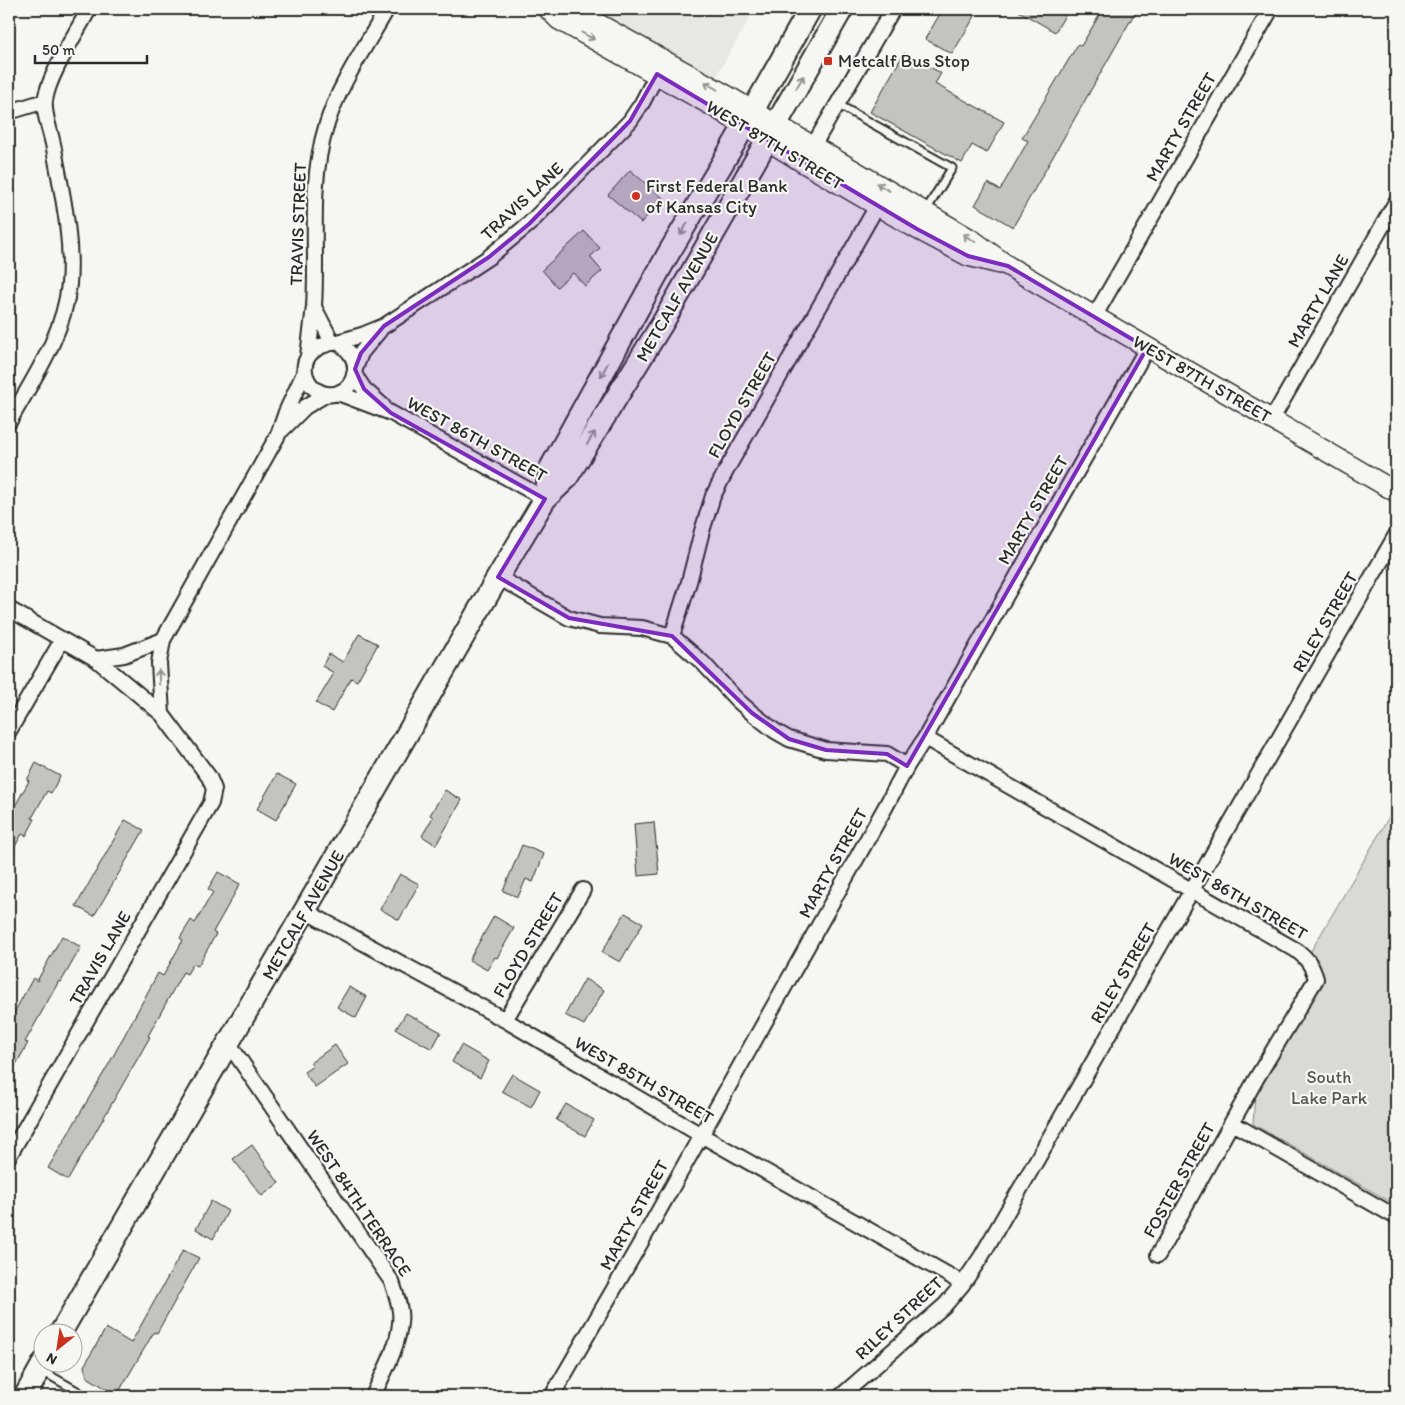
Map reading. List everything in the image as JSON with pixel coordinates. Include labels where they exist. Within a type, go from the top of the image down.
[{"type":"main road","name":"METCALF AVENUE","points":[[545,499],[550,469],[667,256],[810,9]]},
{"type":"main road","name":"METCALF AVENUE","points":[[67,1322],[498,577],[545,499],[566,479],[662,324],[842,9]]},
{"type":"main road","points":[[25,1396],[39,1372]]},
{"type":"street","points":[[9,422],[51,348],[62,317],[69,286],[70,255],[68,237],[45,102],[52,77],[90,9]]},
{"type":"street","name":"TRAVIS STREET","points":[[308,356],[314,306],[314,192],[318,157],[326,127],[337,98],[387,9]]},
{"type":"street","name":"WEST 87TH STREET","points":[[548,9],[559,20],[657,74],[748,119]]},
{"type":"street","name":"WEST 87TH STREET","points":[[572,9],[667,61],[748,119],[877,206],[968,256],[1008,266]]},
{"type":"street","points":[[813,146],[893,9]]},
{"type":"street","name":"MARTY STREET","points":[[1094,317],[1271,9]]},
{"type":"street","name":"TRAVIS LANE","points":[[335,342],[362,335],[384,326],[488,257],[529,224],[630,122],[657,74]]},
{"type":"street","points":[[9,112],[45,102]]},
{"type":"street","name":"WEST 87TH STREET","points":[[771,133],[813,146],[974,241],[1008,266],[1396,492]]},
{"type":"street","name":"MARTY LANE","points":[[1272,419],[1396,202]]},
{"type":"street","name":"FLOYD STREET","points":[[672,636],[713,496],[737,450],[877,206]]},
{"type":"street","name":"TRAVIS STREET","points":[[314,306],[319,319],[335,342]]},
{"type":"street","name":"TRAVIS LANE","points":[[355,371],[361,353],[370,340],[384,326]]},
{"type":"street","points":[[162,714],[159,663],[163,640],[278,435],[308,356],[320,346],[335,342],[350,353],[355,371],[350,384],[305,406],[278,435]]},
{"type":"street","name":"MARTY STREET","points":[[552,1396],[701,1135],[907,766],[925,738],[1147,348]]},
{"type":"street","points":[[304,370],[310,385],[316,390],[332,393]]},
{"type":"street","name":"WEST 86TH STREET","points":[[355,371],[364,389],[391,413]]},
{"type":"street","name":"WEST 86TH STREET","points":[[332,393],[391,413],[545,499]]},
{"type":"street","name":"RILEY STREET","points":[[841,1396],[935,1315],[962,1286],[1396,535]]},
{"type":"street","points":[[498,577],[569,618],[600,626],[642,628],[672,636],[752,713],[782,735],[826,750],[887,754],[907,766]]},
{"type":"street","points":[[9,609],[96,660],[162,714]]},
{"type":"street","points":[[9,731],[62,640]]},
{"type":"street","points":[[96,660],[124,655],[163,640]]},
{"type":"street","name":"TRAVIS LANE","points":[[9,1156],[211,803],[214,789],[209,777],[162,714]]},
{"type":"street","name":"WEST 86TH STREET","points":[[925,738],[1192,890],[1307,958],[1313,967],[1316,979],[1232,1123]]},
{"type":"street","name":"FLOYD STREET","points":[[505,1020],[582,890]]},
{"type":"street","name":"WEST 85TH STREET","points":[[306,911],[505,1020],[701,1135],[952,1277],[962,1286]]},
{"type":"street","name":"WEST 84TH TERRACE","points":[[228,1044],[392,1282],[401,1322],[398,1337],[373,1396]]},
{"type":"street","points":[[1232,1123],[1396,1217]]},
{"type":"street","name":"FOSTER STREET","points":[[1158,1255],[1232,1123]]},
{"type":"lane","points":[[837,104],[952,168],[925,212]]},
{"type":"lane","points":[[51,1372],[86,1396]]},
{"type":"highlighted area","points":[[657,74],[917,229],[968,256],[1008,266],[1147,348],[907,766],[887,754],[826,750],[789,739],[752,713],[672,636],[569,618],[498,577],[545,499],[391,413],[364,389],[355,369],[361,353],[384,326],[489,257],[529,224],[630,121]]},
{"type":"shaded area","points":[[589,9],[755,9],[713,82]]},
{"type":"green space","name":"South Lake Park","points":[[1396,805],[1396,1205],[1253,1124],[1256,1079],[1310,990],[1307,958]]},
{"type":"building","points":[[943,9],[963,9],[975,16],[952,54],[925,39]]},
{"type":"building","points":[[1015,9],[1069,9],[1055,32]]},
{"type":"building","points":[[1103,9],[1137,9],[1013,227],[975,205],[988,183],[1000,190],[1028,141],[1022,138],[1078,44],[1081,46]]},
{"type":"building","points":[[904,53],[941,73],[935,84],[1004,122],[987,153],[972,145],[962,163],[870,112]]},
{"type":"building","name":"First Federal Bank of Kansas City","points":[[630,170],[663,198],[641,223],[608,195]]},
{"type":"building","points":[[584,231],[600,248],[590,257],[602,271],[585,286],[573,273],[557,287],[542,270]]},
{"type":"building","points":[[359,634],[378,644],[357,681],[351,678],[332,712],[316,703],[334,673],[322,666],[329,654],[343,662]]},
{"type":"building","points":[[36,763],[60,776],[51,793],[47,791],[32,818],[35,819],[26,836],[22,834],[9,857],[9,805],[14,808],[29,781],[27,780]]},
{"type":"building","points":[[277,774],[296,784],[276,820],[257,809]]},
{"type":"building","points":[[445,790],[462,800],[436,845],[422,836],[433,817],[430,815]]},
{"type":"building","points":[[125,820],[144,830],[94,916],[76,906]]},
{"type":"building","points":[[654,822],[659,874],[638,876],[634,824]]},
{"type":"building","points":[[522,845],[544,854],[533,882],[526,879],[518,897],[503,891]]},
{"type":"building","points":[[218,872],[240,884],[213,932],[216,934],[198,966],[193,964],[187,974],[183,972],[148,1036],[150,1037],[68,1180],[48,1168],[110,1062],[158,973],[163,976],[183,940],[180,938],[191,920],[195,923],[213,892],[208,889]]},
{"type":"building","points":[[400,874],[419,884],[399,920],[380,909]]},
{"type":"building","points":[[625,913],[643,923],[620,962],[602,952]]},
{"type":"building","points":[[494,916],[514,928],[497,958],[495,957],[487,970],[469,960]]},
{"type":"building","points":[[62,936],[81,947],[61,982],[59,981],[25,1042],[28,1043],[9,1077],[9,1022],[33,978],[37,981]]},
{"type":"building","points":[[585,979],[604,990],[584,1025],[565,1015]]},
{"type":"building","points":[[349,987],[367,997],[356,1018],[337,1007]]},
{"type":"building","points":[[406,1013],[441,1032],[432,1049],[396,1029]]},
{"type":"building","points":[[335,1045],[348,1064],[315,1087],[304,1072],[313,1066],[310,1063]]},
{"type":"building","points":[[461,1045],[489,1061],[480,1078],[452,1062]]},
{"type":"building","points":[[512,1074],[540,1090],[531,1107],[502,1091]]},
{"type":"building","points":[[566,1104],[594,1120],[585,1136],[556,1120]]},
{"type":"building","points":[[252,1145],[279,1183],[262,1196],[233,1159]]},
{"type":"building","points":[[211,1201],[228,1211],[213,1239],[196,1229]]},
{"type":"building","points":[[183,1250],[199,1258],[157,1333],[154,1332],[117,1395],[87,1377],[84,1366],[106,1328],[131,1343]]},
{"type":"place","name":"Metcalf Bus Stop","points":[[828,61]]},
{"type":"place","name":"First Federal Bank of Kansas City","points":[[636,196]]}]
